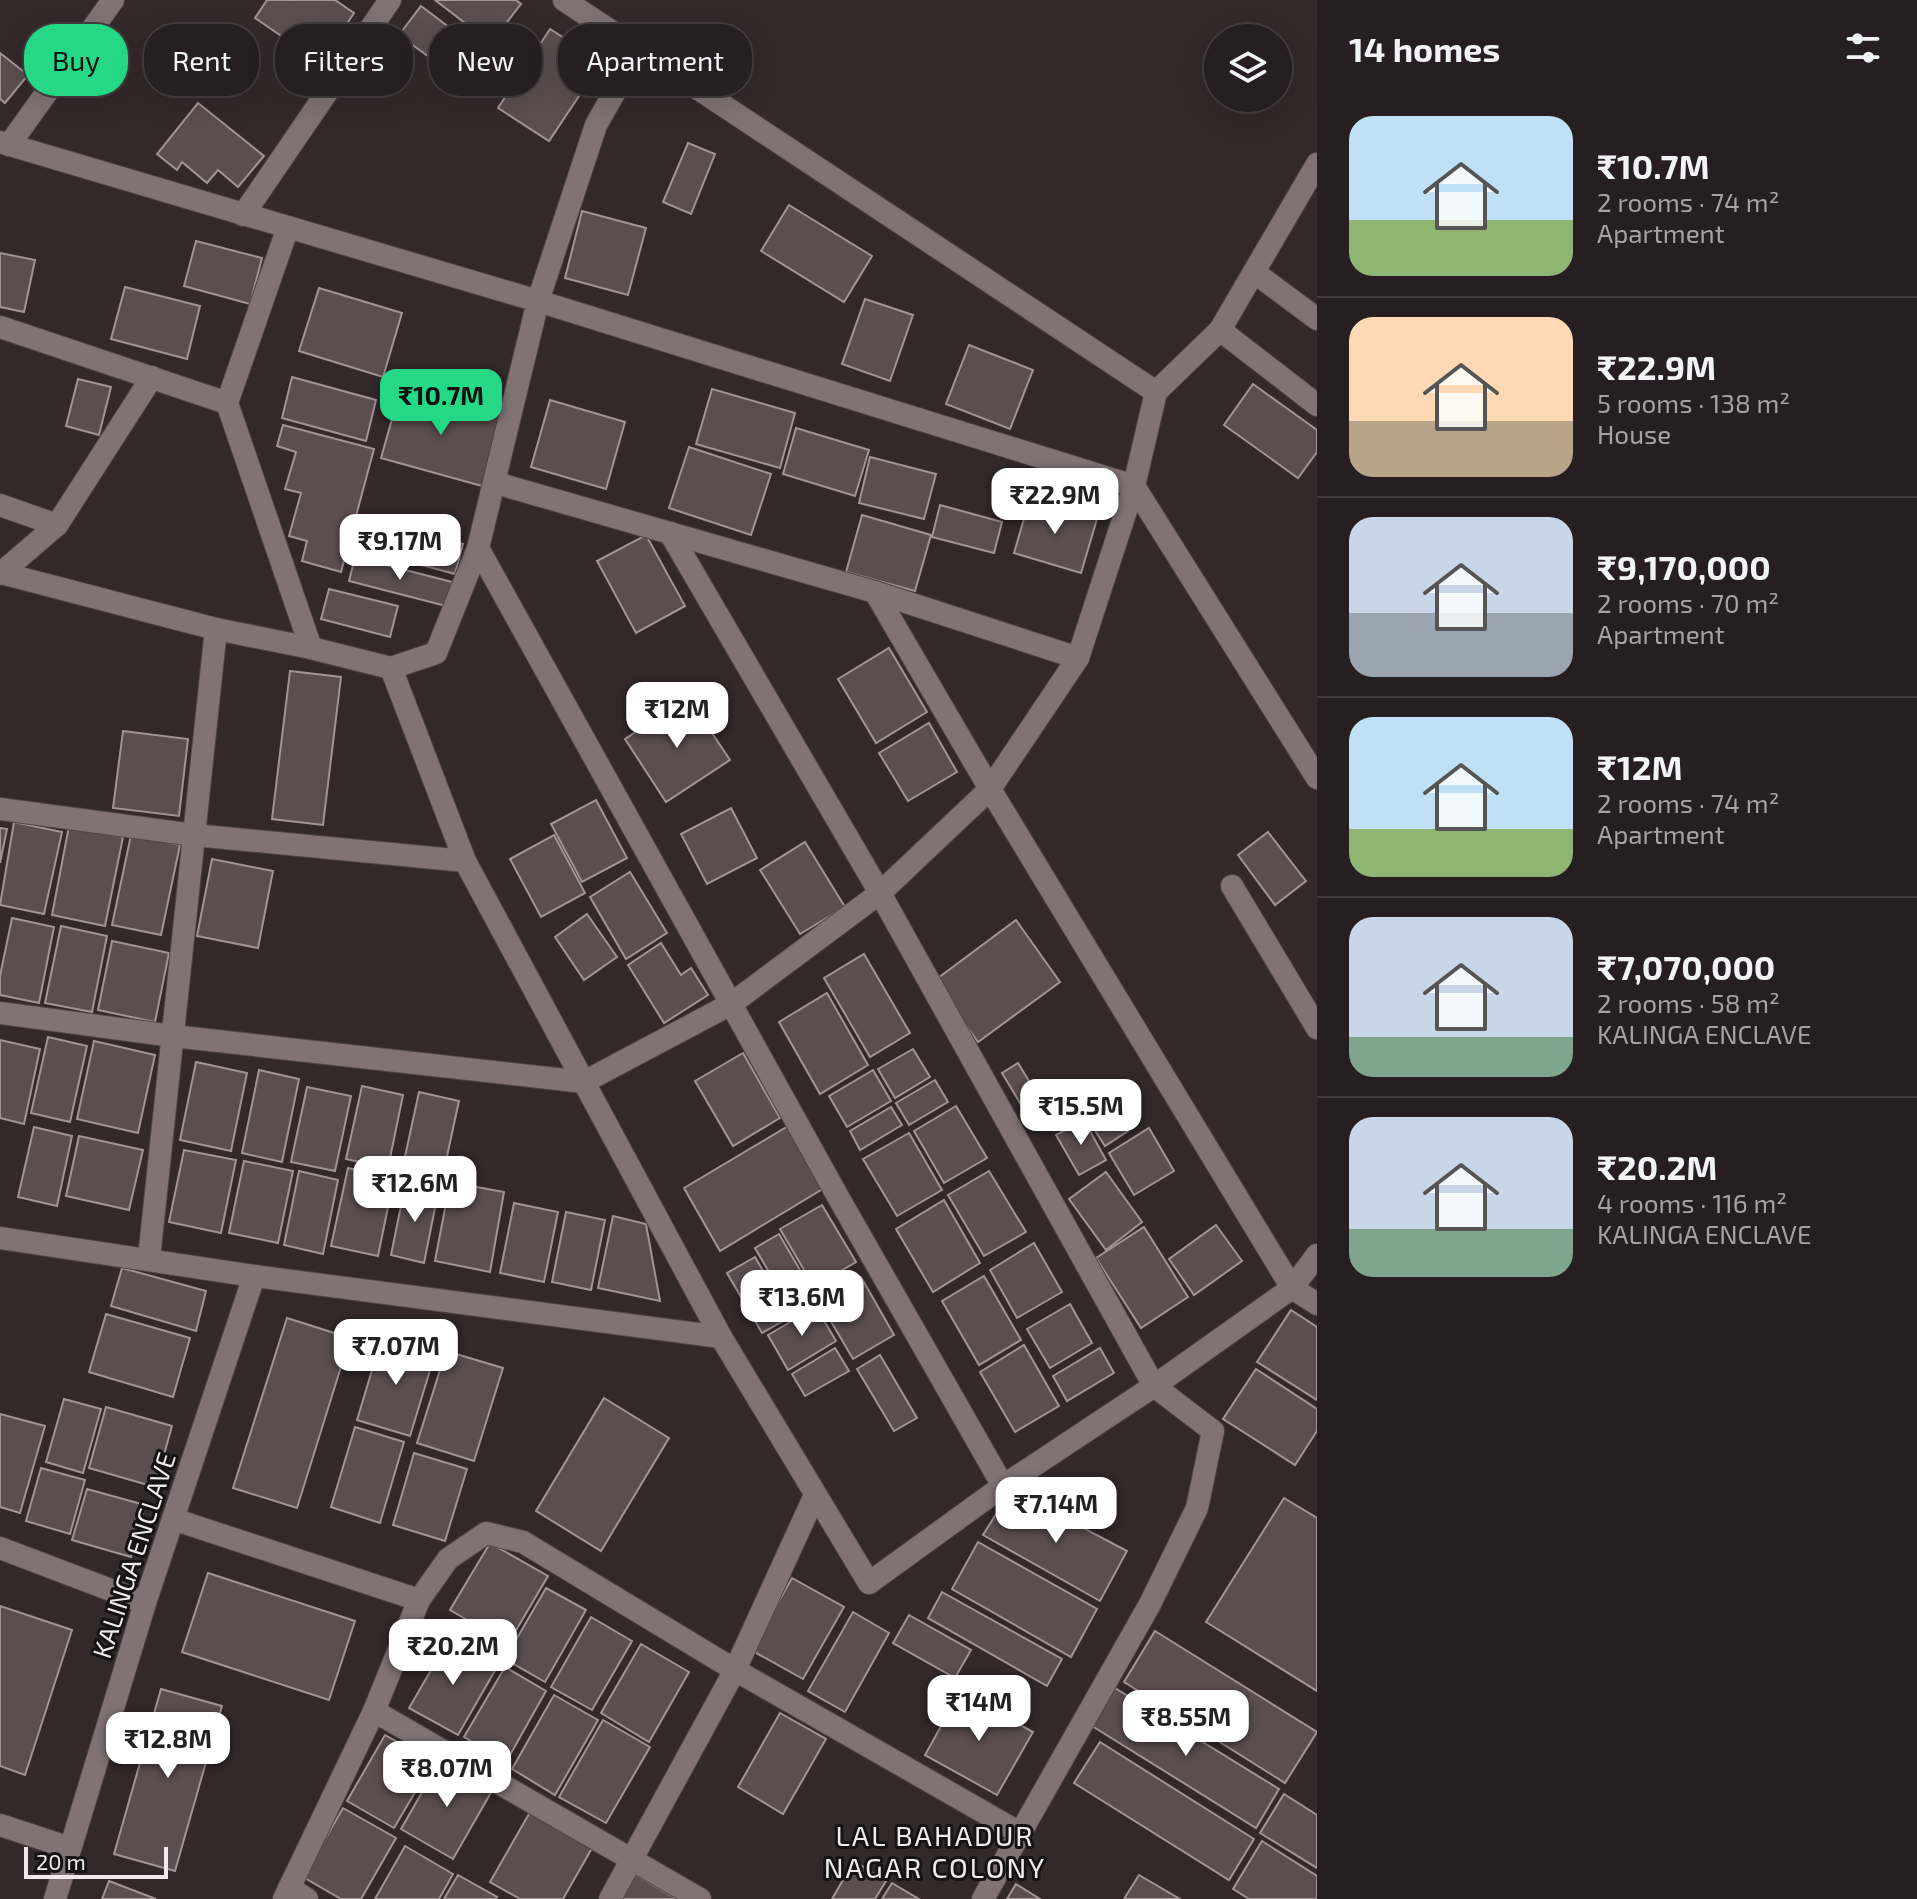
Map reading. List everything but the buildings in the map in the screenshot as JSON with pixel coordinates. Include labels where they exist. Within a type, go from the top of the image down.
[{"type":"street","points":[[113,0],[4,143],[538,301],[1134,486],[1317,778]]},
{"type":"street","points":[[243,215],[390,0]]},
{"type":"street","points":[[564,0],[601,24]]},
{"type":"street","points":[[1,574],[216,629],[391,668],[436,653],[478,548],[538,301],[596,125],[612,96]]},
{"type":"street","points":[[710,96],[1156,392]]},
{"type":"street","points":[[0,1013],[173,1036],[584,1082],[731,1004],[880,893],[990,789],[1078,658],[1134,486],[1156,392],[1220,330],[1317,164]]},
{"type":"street","points":[[288,227],[227,403],[311,648]]},
{"type":"street","points":[[1254,272],[1317,319]]},
{"type":"street","points":[[0,327],[227,403]]},
{"type":"street","points":[[1220,330],[1317,405]]},
{"type":"street","points":[[1,574],[57,525],[152,377]]},
{"type":"street","points":[[496,483],[875,592],[1078,658]]},
{"type":"street","points":[[0,505],[57,525]]},
{"type":"street","points":[[670,533],[880,893],[1154,1386],[1213,1431],[1197,1508],[1150,1604],[983,1899]]},
{"type":"street","points":[[478,548],[1003,1486]]},
{"type":"street","points":[[875,592],[990,789],[1292,1288],[1317,1304]]},
{"type":"street","points":[[149,1258],[216,629]]},
{"type":"street","points":[[391,668],[465,861],[721,1337],[869,1583],[1003,1486],[1154,1386],[1292,1288],[1317,1255]]},
{"type":"street","points":[[0,809],[194,835],[465,861]]},
{"type":"street","points":[[1232,886],[1317,1028]]},
{"type":"street","points":[[0,1238],[254,1276],[721,1337]]},
{"type":"street","name":"KALINGA ENCLAVE","points":[[55,1899],[145,1603],[254,1276]]},
{"type":"street","points":[[610,1899],[735,1670],[815,1495]]},
{"type":"street","points":[[173,1519],[419,1600]]},
{"type":"street","points":[[294,1895],[419,1600],[448,1559],[486,1533],[523,1542],[735,1670],[1020,1833]]},
{"type":"street","points":[[0,1548],[145,1603]]},
{"type":"street","points":[[374,1711],[700,1899]]},
{"type":"street","points":[[0,1825],[70,1848]]},
{"type":"district","name":"LAL BAHADUR NAGAR COLONY","points":[[935,1851]]}]
